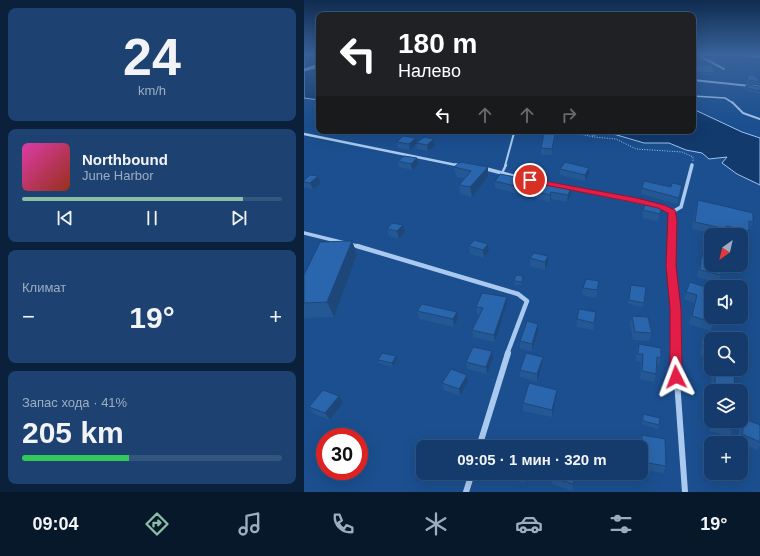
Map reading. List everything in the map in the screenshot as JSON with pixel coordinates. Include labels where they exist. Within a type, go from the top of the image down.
[{"type":"street","points":[[696,80],[760,87]]},
{"type":"street","points":[[304,134],[442,163],[469,166]]},
{"type":"street","points":[[672,212],[681,207],[692,165]]},
{"type":"street","points":[[475,167],[661,206],[672,212]]},
{"type":"street","points":[[672,212],[671,266],[675,309],[675,362],[685,492]]},
{"type":"street","points":[[304,233],[336,240],[518,294],[527,301],[508,352],[481,440]]},
{"type":"street","points":[[466,492],[470,480]]},
{"type":"lane","points":[[696,96],[725,98],[730,100],[743,113],[760,119]]},
{"type":"lane","points":[[502,173],[506,167],[508,152],[514,134]]},
{"type":"path","points":[[580,134],[616,139],[636,149],[682,152],[694,157],[692,165]]},
{"type":"water","points":[[304,78],[316,78],[316,100],[304,98]]},
{"type":"water","points":[[696,110],[742,132],[760,138],[760,185],[737,174],[722,163],[727,157],[709,159],[702,153],[686,150],[669,143],[644,143],[613,134],[696,134]]},
{"type":"building","points":[[747,78],[757,78],[760,82],[747,80]]},
{"type":"building","points":[[746,85],[760,87],[760,91],[747,88]]},
{"type":"building","points":[[544,134],[555,134],[552,149],[541,148]]},
{"type":"building","points":[[403,136],[416,138],[409,144],[397,142]]},
{"type":"building","points":[[424,137],[434,139],[427,145],[416,143]]},
{"type":"building","points":[[404,156],[417,158],[411,164],[398,161]]},
{"type":"building","points":[[460,162],[488,167],[470,187],[459,185],[471,171],[454,167]]},
{"type":"building","points":[[565,162],[589,168],[585,175],[560,169]]},
{"type":"building","points":[[500,174],[571,188],[568,195],[551,192],[550,195],[495,181]]},
{"type":"building","points":[[310,175],[318,176],[310,183],[304,182],[304,180]]},
{"type":"building","points":[[644,181],[671,187],[672,183],[682,185],[679,198],[642,188]]},
{"type":"building","points":[[698,200],[753,213],[753,222],[749,221],[749,231],[748,228],[726,226],[726,228],[722,228],[695,222]]},
{"type":"building","points":[[646,202],[662,206],[660,214],[643,210]]},
{"type":"building","points":[[392,223],[403,225],[397,231],[387,229]]},
{"type":"building","points":[[474,240],[488,244],[483,250],[469,246]]},
{"type":"building","points":[[352,241],[327,302],[304,303],[304,275],[320,242]]},
{"type":"building","points":[[704,252],[704,271],[700,270],[701,259]]},
{"type":"building","points":[[534,253],[548,256],[545,262],[530,258]]},
{"type":"building","points":[[708,272],[721,272],[721,275]]},
{"type":"building","points":[[516,275],[523,276],[522,282],[514,281]]},
{"type":"building","points":[[586,279],[599,281],[597,290],[583,288]]},
{"type":"building","points":[[690,282],[704,287],[704,320],[692,316],[697,295],[686,292]]},
{"type":"building","points":[[631,285],[646,287],[644,303],[629,300]]},
{"type":"building","points":[[482,293],[507,297],[494,335],[472,330],[483,308],[476,307]]},
{"type":"building","points":[[422,304],[457,312],[453,319],[417,311]]},
{"type":"building","points":[[579,309],[596,312],[594,323],[577,319]]},
{"type":"building","points":[[632,316],[648,317],[652,333],[635,332]]},
{"type":"building","points":[[527,321],[538,324],[532,344],[520,341]]},
{"type":"building","points":[[639,344],[661,348],[661,358],[657,357],[656,374],[642,371],[643,354],[638,354]]},
{"type":"building","points":[[473,347],[492,351],[486,367],[466,362]]},
{"type":"building","points":[[382,353],[396,356],[392,363],[378,360]]},
{"type":"building","points":[[526,353],[543,357],[537,374],[520,370]]},
{"type":"building","points":[[451,369],[467,375],[459,389],[442,383]]},
{"type":"building","points":[[715,376],[734,376],[735,384],[715,384]]},
{"type":"building","points":[[529,383],[557,390],[552,410],[523,403]]},
{"type":"building","points":[[323,390],[339,396],[325,413],[309,407]]},
{"type":"building","points":[[643,414],[660,418],[659,425],[643,421]]},
{"type":"building","points":[[748,420],[760,425],[760,442],[742,434],[743,428],[748,428]]},
{"type":"building","points":[[642,435],[665,439],[666,466],[648,463],[648,440],[642,440]]},
{"type":"building","points":[[560,480],[574,480],[573,484]]},
{"type":"route","points":[[530,180],[661,206],[672,212],[671,266],[675,309],[676,377]]}]
